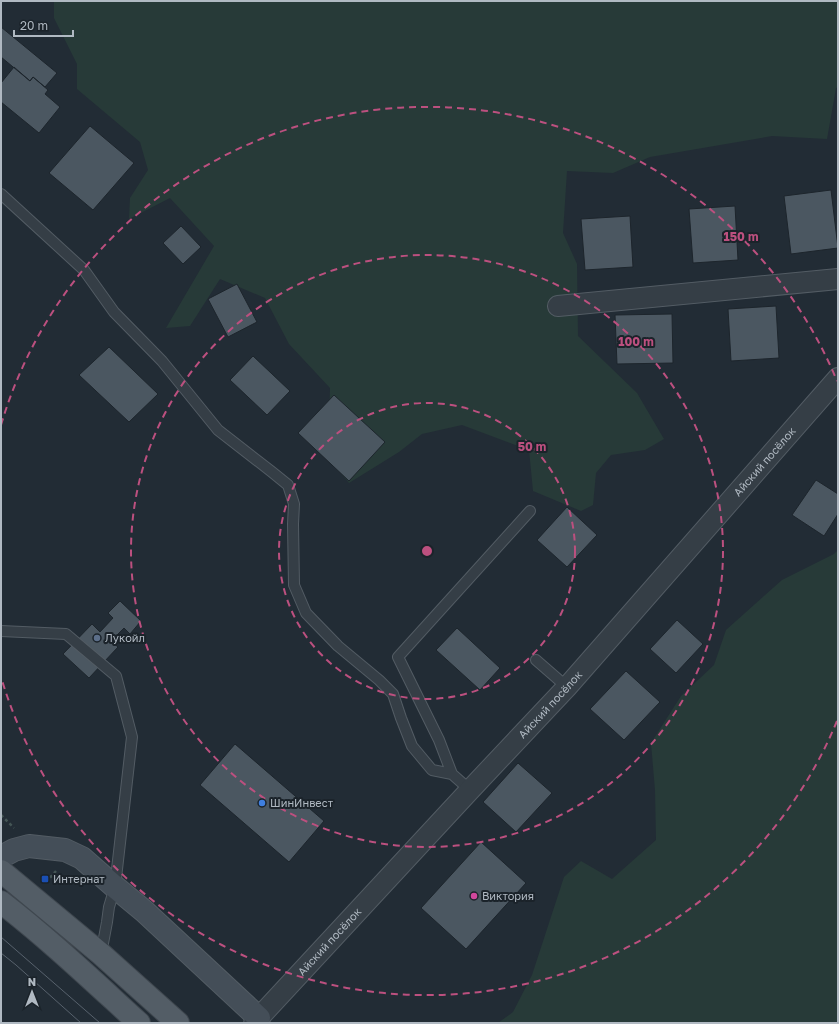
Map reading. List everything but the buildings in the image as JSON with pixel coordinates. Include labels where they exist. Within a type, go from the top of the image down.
[{"type":"main road","points":[[1,871],[101,954],[178,1023]]},
{"type":"main road","points":[[1,902],[17,914],[88,976],[139,1023]]},
{"type":"street","points":[[558,306],[838,279]]},
{"type":"street","name":"Айский посёлок","points":[[257,1021],[567,687],[838,378]]},
{"type":"street","points":[[8,854],[29,846],[65,850],[82,858],[144,911],[257,1021]]},
{"type":"lane","points":[[1,194],[84,270],[114,312],[162,361],[218,430],[288,486],[294,504],[294,585],[306,613],[338,646],[393,694],[412,746],[432,770],[452,774]]},
{"type":"lane","points":[[470,790],[452,774],[439,740],[398,657],[530,511]]},
{"type":"lane","points":[[1,631],[66,634],[116,676],[132,736],[115,887],[109,907],[101,954]]},
{"type":"lane","points":[[536,660],[567,687]]},
{"type":"green space","points":[[54,1],[838,1],[838,87],[836,88],[827,139],[772,136],[650,157],[613,173],[567,171],[563,233],[577,264],[578,336],[637,393],[664,439],[645,450],[611,455],[596,473],[593,505],[581,511],[533,491],[529,450],[462,425],[422,434],[399,452],[349,483],[328,458],[330,388],[289,344],[265,298],[220,279],[190,326],[166,328],[214,246],[170,198],[129,219],[130,198],[148,170],[140,142],[77,89],[77,64],[54,18]]},
{"type":"green space","points":[[838,550],[838,1023],[498,1023],[513,1012],[532,975],[564,877],[581,861],[612,879],[656,840],[655,790],[651,743],[681,696],[714,665],[726,630],[782,580],[834,554]]},
{"type":"tram line","points":[[1,937],[100,1023]]},
{"type":"tram line","points":[[1,953],[81,1023]]},
{"type":"place","name":"Лукойл","points":[[97,638]]},
{"type":"place","name":"ШинИнвест","points":[[262,803]]},
{"type":"place","name":"Интернат","points":[[45,879]]},
{"type":"place","name":"Виктория","points":[[474,896]]}]
